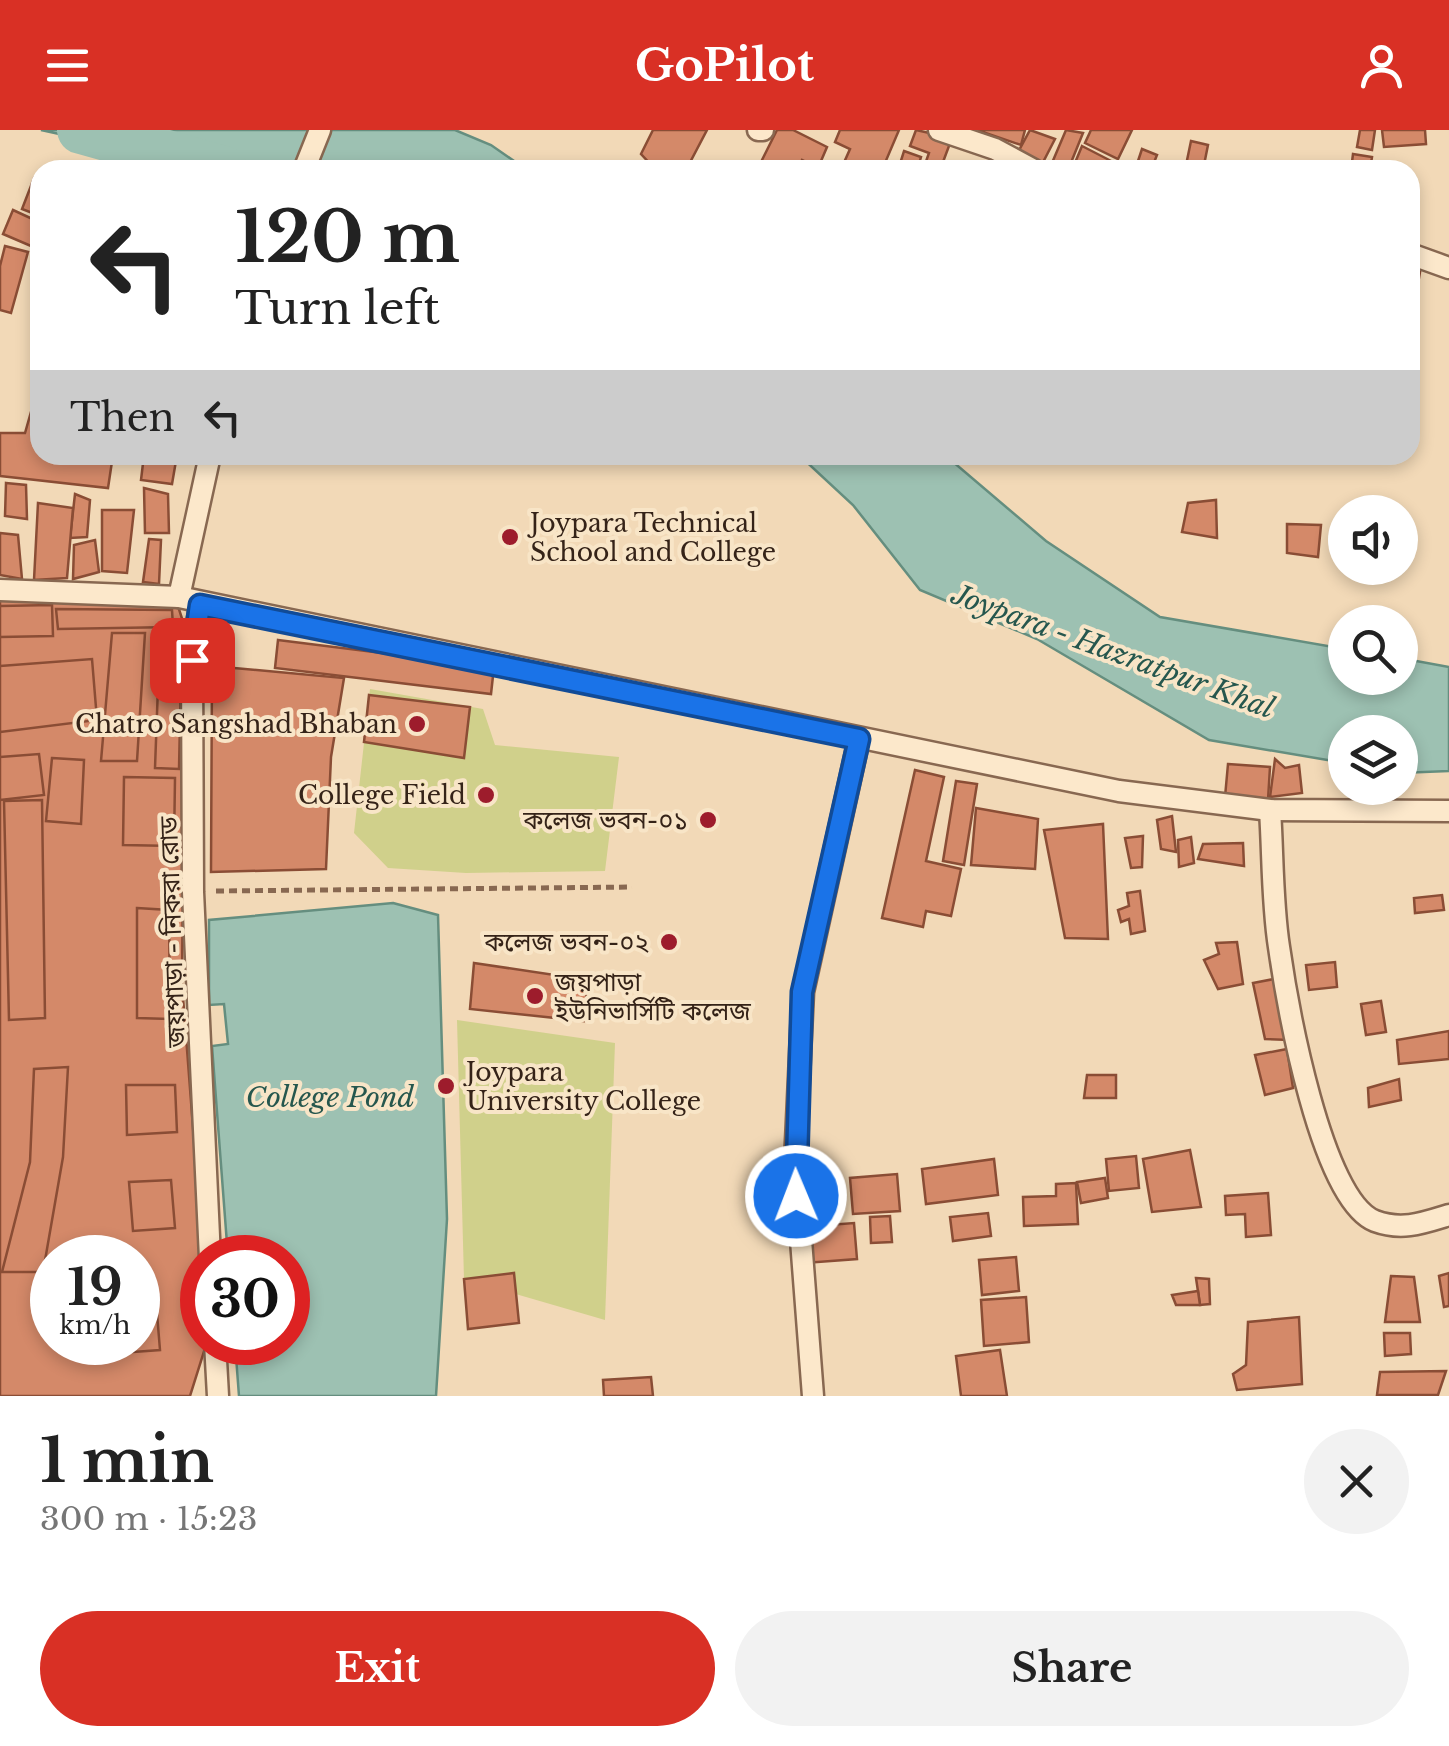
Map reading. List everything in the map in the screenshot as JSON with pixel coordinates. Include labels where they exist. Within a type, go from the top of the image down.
[{"type":"street","points":[[308,160],[320,130]]},
{"type":"street","points":[[938,130],[1015,160]]},
{"type":"street","points":[[1420,258],[1449,268]]},
{"type":"street","points":[[180,597],[208,465]]},
{"type":"street","points":[[0,590],[180,597],[200,605],[1120,791],[1270,810],[1449,811]]},
{"type":"street","name":"জয়পাড়া - নিকরা রোড","points":[[200,605],[192,660],[193,892],[209,1235]]},
{"type":"street","points":[[813,1396],[794,1162],[802,992],[859,739]]},
{"type":"street","points":[[1270,810],[1278,944],[1326,1160],[1350,1199],[1372,1220],[1406,1228],[1449,1215]]},
{"type":"street","points":[[216,1365],[218,1396]]},
{"type":"path","points":[[193,892],[322,886],[632,887]]},
{"type":"shaded area","name":"College Field","points":[[370,689],[483,709],[495,745],[619,757],[605,871],[466,873],[388,868],[354,833]]},
{"type":"shaded area","points":[[457,1020],[615,1043],[605,1320],[464,1279]]},
{"type":"water","points":[[41,130],[455,130],[491,145],[513,160],[178,160]]},
{"type":"water","points":[[810,465],[957,465],[1046,541],[1160,617],[1328,646],[1328,695],[1418,695],[1418,661],[1449,667],[1449,771],[1418,772],[1418,715],[1328,715],[1328,760],[1209,740],[1037,639],[920,590],[853,505]]},
{"type":"water","name":"College Pond","points":[[393,903],[438,915],[447,1219],[436,1396],[239,1396],[237,1365],[310,1365],[310,1235],[226,1235],[212,1046],[228,1044],[224,1004],[209,1005],[209,920]]},
{"type":"building","points":[[653,130],[707,130],[691,160],[647,160],[641,154]]},
{"type":"building","points":[[777,130],[793,130],[827,147],[821,160],[762,160]]},
{"type":"building","points":[[840,130],[899,130],[886,160],[845,160],[850,149],[835,142]]},
{"type":"building","points":[[916,130],[952,138],[944,160],[926,160],[929,153],[910,146]]},
{"type":"building","points":[[977,130],[1025,130],[1021,145]]},
{"type":"building","points":[[1030,130],[1055,139],[1044,160],[1016,156]]},
{"type":"building","points":[[1066,130],[1083,133],[1072,160],[1053,160]]},
{"type":"building","points":[[1091,130],[1132,130],[1118,159],[1085,143]]},
{"type":"building","points":[[1360,130],[1375,130],[1372,150],[1357,147]]},
{"type":"building","points":[[1382,130],[1425,130],[1426,144],[1384,147]]},
{"type":"building","points":[[1191,141],[1208,145],[1205,160],[1187,160]]},
{"type":"building","points":[[1082,146],[1109,160],[1076,160]]},
{"type":"building","points":[[1142,149],[1157,155],[1155,160],[1138,160]]},
{"type":"building","points":[[904,151],[921,157],[920,160],[901,160]]},
{"type":"building","points":[[1353,154],[1372,157],[1372,160],[1352,160]]},
{"type":"building","points":[[30,188],[30,212],[22,209]]},
{"type":"building","points":[[13,210],[30,218],[30,246],[3,234]]},
{"type":"building","points":[[5,246],[28,252],[11,313],[0,310],[0,266]]},
{"type":"building","points":[[30,415],[30,465],[111,465],[108,488],[0,476],[0,433],[25,433]]},
{"type":"building","points":[[143,465],[175,465],[172,484],[141,480]]},
{"type":"building","points":[[6,483],[26,485],[27,519],[5,516]]},
{"type":"building","points":[[144,488],[168,494],[169,533],[145,533]]},
{"type":"building","points":[[75,494],[90,500],[87,537],[70,538]]},
{"type":"building","points":[[1216,500],[1217,538],[1182,532],[1188,503]]},
{"type":"building","points":[[38,503],[73,508],[67,578],[34,580]]},
{"type":"building","points":[[102,510],[134,510],[127,573],[102,571]]},
{"type":"building","points":[[1287,524],[1321,525],[1318,557],[1287,553]]},
{"type":"building","points":[[0,533],[18,535],[22,579],[0,575]]},
{"type":"building","points":[[149,539],[161,540],[159,584],[143,582]]},
{"type":"building","points":[[95,540],[99,572],[73,579],[74,545]]},
{"type":"building","points":[[0,597],[178,606],[185,628],[182,984],[201,1235],[180,1235],[180,1365],[200,1365],[190,1396],[0,1396]]},
{"type":"building","points":[[52,605],[53,636],[0,637],[0,606]]},
{"type":"building","points":[[56,609],[172,610],[173,627],[58,629]]},
{"type":"building","points":[[160,632],[182,632],[179,769],[155,768]]},
{"type":"building","points":[[112,633],[145,633],[137,761],[101,761]]},
{"type":"building","points":[[278,640],[494,667],[491,694],[275,668]]},
{"type":"building","points":[[92,659],[97,720],[0,732],[0,666]]},
{"type":"building","points":[[212,666],[344,678],[331,757],[326,869],[211,872]]},
{"type":"building","name":"Chatro Sangshad Bhaban","points":[[369,695],[470,707],[464,758],[364,742]]},
{"type":"building","points":[[39,754],[44,795],[0,800],[0,757]]},
{"type":"building","points":[[52,758],[84,760],[81,824],[46,821]]},
{"type":"building","points":[[1275,759],[1285,768],[1299,765],[1302,793],[1270,797]]},
{"type":"building","points":[[1228,764],[1270,767],[1268,800],[1225,797]]},
{"type":"building","points":[[915,770],[944,777],[926,861],[961,869],[951,916],[926,911],[923,927],[882,918]]},
{"type":"building","points":[[124,777],[175,778],[174,846],[123,845]]},
{"type":"building","points":[[956,781],[977,784],[964,865],[943,861]]},
{"type":"building","points":[[42,800],[45,1018],[9,1020],[4,801]]},
{"type":"building","points":[[976,808],[1038,819],[1035,869],[971,865]]},
{"type":"building","points":[[1172,816],[1176,852],[1161,849],[1157,820]]},
{"type":"building","points":[[1103,824],[1108,939],[1065,938],[1044,830]]},
{"type":"building","points":[[1143,836],[1142,867],[1131,868],[1125,838]]},
{"type":"building","points":[[1191,837],[1194,863],[1179,867],[1178,840]]},
{"type":"building","points":[[1243,843],[1244,866],[1198,859],[1203,844]]},
{"type":"building","points":[[1140,891],[1145,931],[1131,934],[1129,919],[1121,922],[1118,910],[1129,906],[1127,893]]},
{"type":"building","points":[[1442,895],[1444,910],[1415,913],[1414,898]]},
{"type":"building","points":[[137,908],[169,910],[170,1019],[137,1018]]},
{"type":"building","points":[[1237,942],[1243,984],[1218,989],[1204,960],[1219,954],[1216,943]]},
{"type":"building","points":[[1335,962],[1337,987],[1309,990],[1306,965]]},
{"type":"building","points":[[474,963],[588,980],[584,1021],[470,1009]]},
{"type":"building","points":[[1274,979],[1289,1040],[1265,1039],[1253,983]]},
{"type":"building","points":[[1381,1001],[1386,1032],[1366,1035],[1361,1004]]},
{"type":"building","points":[[1449,1031],[1449,1059],[1399,1064],[1397,1040]]},
{"type":"building","points":[[1287,1049],[1293,1088],[1265,1095],[1255,1055]]},
{"type":"building","points":[[68,1067],[63,1157],[49,1235],[30,1235],[30,1272],[2,1272],[30,1162],[34,1069]]},
{"type":"building","points":[[1087,1075],[1116,1075],[1116,1098],[1084,1098]]},
{"type":"building","points":[[1399,1079],[1401,1100],[1369,1107],[1368,1088]]},
{"type":"building","points":[[126,1085],[175,1085],[177,1132],[127,1135]]},
{"type":"building","points":[[1190,1150],[1201,1207],[1152,1212],[1143,1159]]},
{"type":"building","points":[[1136,1156],[1139,1188],[1109,1191],[1106,1159]]},
{"type":"building","points":[[994,1159],[998,1195],[926,1204],[922,1169]]},
{"type":"building","points":[[897,1174],[900,1211],[853,1214],[850,1178]]},
{"type":"building","points":[[1105,1178],[1108,1198],[1081,1203],[1077,1182]]},
{"type":"building","points":[[171,1180],[175,1228],[133,1231],[129,1182]]},
{"type":"building","points":[[1076,1183],[1078,1224],[1024,1226],[1023,1197],[1056,1196],[1056,1184]]},
{"type":"building","points":[[1268,1193],[1271,1235],[1246,1237],[1245,1214],[1226,1215],[1225,1196]]},
{"type":"building","points":[[988,1213],[991,1236],[953,1241],[950,1217]]},
{"type":"building","points":[[890,1216],[892,1242],[871,1243],[870,1217]]},
{"type":"building","points":[[854,1223],[857,1259],[805,1263],[802,1227]]},
{"type":"building","points":[[1016,1257],[1019,1291],[982,1295],[979,1260]]},
{"type":"building","points":[[514,1273],[519,1323],[468,1329],[464,1279]]},
{"type":"building","points":[[1449,1273],[1449,1306],[1444,1307],[1439,1276]]},
{"type":"building","points":[[1391,1276],[1414,1277],[1420,1322],[1385,1322]]},
{"type":"building","points":[[1196,1278],[1209,1279],[1210,1304],[1200,1305]]},
{"type":"building","points":[[1198,1291],[1200,1305],[1176,1305],[1172,1295]]},
{"type":"building","points":[[1026,1297],[1029,1342],[984,1346],[981,1300]]},
{"type":"building","points":[[1299,1317],[1302,1384],[1237,1390],[1233,1374],[1246,1365],[1248,1322]]},
{"type":"building","points":[[1384,1333],[1410,1333],[1411,1354],[1385,1356]]},
{"type":"building","points":[[1000,1350],[1007,1396],[961,1396],[956,1356]]},
{"type":"building","points":[[1446,1371],[1438,1395],[1377,1395],[1380,1372]]},
{"type":"building","points":[[651,1377],[653,1396],[604,1396],[603,1380]]},
{"type":"waterway","name":"Joypara - Hazratpur Khal","points":[[81,130],[188,160]]},
{"type":"place","name":"Joypara Technical School and College","points":[[510,537]]},
{"type":"place","name":"Chatro Sangshad Bhaban","points":[[417,724]]},
{"type":"place","name":"College Field","points":[[486,795]]},
{"type":"place","name":"কলেজ ভবন-০১","points":[[708,820]]},
{"type":"place","name":"কলেজ ভবন-০২","points":[[669,942]]},
{"type":"place","name":"জয়পাড়া ইউনিভার্সিটি কলেজ","points":[[535,996]]},
{"type":"place","name":"Joypara University College","points":[[446,1086]]},
{"type":"route","points":[[192,660],[200,605],[859,739],[802,992],[796,1196]]}]
